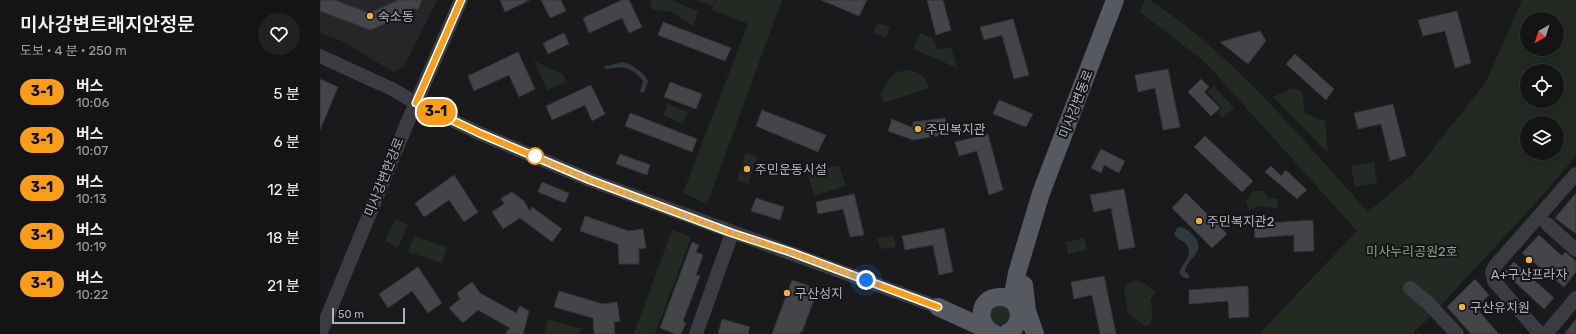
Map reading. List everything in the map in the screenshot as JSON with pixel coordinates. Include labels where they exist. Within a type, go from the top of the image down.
[{"type":"main road","name":"미사강변동로","points":[[1037,207],[1115,0]]},
{"type":"main road","points":[[991,331],[981,318],[988,302],[1000,286],[1017,244],[1037,207]]},
{"type":"main road","points":[[1016,330],[1019,316],[1014,289],[1017,273],[1037,207]]},
{"type":"main road","points":[[1035,334],[1027,311],[1024,282],[1037,207]]},
{"type":"main road","points":[[938,307],[975,309],[988,302],[1005,297],[1016,304]]},
{"type":"main road","points":[[938,307],[991,331]]},
{"type":"street","name":"미사강변한강로","points":[[320,334],[416,103],[461,0]]},
{"type":"street","points":[[320,56],[392,88],[416,103],[479,133],[590,180],[938,307]]},
{"type":"street","points":[[1540,334],[1494,282],[1492,272],[1495,266],[1576,174]]},
{"type":"street","points":[[1547,224],[1576,250]]},
{"type":"street","points":[[696,334],[732,233]]},
{"type":"street","points":[[1410,288],[1428,303],[1457,334]]},
{"type":"street","points":[[1546,334],[1576,298]]},
{"type":"shaded area","points":[[320,0],[437,0],[404,67],[393,72],[342,41],[320,33]]},
{"type":"shaded area","points":[[695,0],[716,0],[713,6]]},
{"type":"shaded area","points":[[622,62],[637,69],[644,75],[648,81],[644,93],[640,92],[643,81],[635,72],[626,68],[606,69],[603,67]]},
{"type":"shaded area","points":[[1178,227],[1187,230],[1197,240],[1198,250],[1185,271],[1189,275],[1189,278],[1184,278],[1179,273],[1189,256],[1189,252],[1186,244],[1174,234]]},
{"type":"green space","points":[[650,0],[671,0],[698,11],[693,26],[672,12],[652,9]]},
{"type":"green space","points":[[716,0],[782,0],[707,204],[683,193],[748,24],[712,10]]},
{"type":"green space","name":"미사누리공원2호","points":[[1145,0],[1150,0],[1181,22],[1238,72],[1292,127],[1368,212],[1413,174],[1486,82],[1522,0],[1576,0],[1576,156],[1532,207],[1428,319],[1412,334],[1259,334],[1357,231],[1205,62],[1140,12]]},
{"type":"green space","points":[[877,23],[890,27],[886,38],[873,33]]},
{"type":"green space","points":[[920,33],[932,38],[938,50],[951,47],[957,68],[913,49]]},
{"type":"green space","points":[[534,61],[563,74],[567,82],[547,90]]},
{"type":"green space","points":[[909,70],[917,72],[922,76],[929,88],[883,103],[881,94],[888,80],[898,72]]},
{"type":"green space","points":[[1214,86],[1234,108],[1222,118],[1218,113],[1222,108],[1207,92]]},
{"type":"green space","points":[[1293,88],[1302,92],[1305,114],[1325,121],[1328,153],[1273,97]]},
{"type":"green space","points":[[668,104],[688,112],[683,124],[663,115]]},
{"type":"green space","name":"주민운동시설","points":[[746,153],[757,157],[748,184],[737,180]]},
{"type":"green space","points":[[1374,162],[1377,183],[1355,187],[1351,166]]},
{"type":"green space","points":[[839,165],[846,186],[814,196],[808,175]]},
{"type":"green space","points":[[1253,191],[1263,191],[1268,198],[1278,199],[1277,208],[1260,206],[1249,211],[1246,201]]},
{"type":"green space","points":[[395,219],[408,225],[398,248],[385,241]]},
{"type":"green space","points":[[672,230],[691,237],[655,334],[634,334]]},
{"type":"green space","points":[[414,236],[447,247],[442,263],[408,252]]},
{"type":"green space","points":[[894,236],[896,247],[880,249],[877,238]]},
{"type":"green space","points":[[1084,238],[1087,250],[1068,254],[1066,242]]},
{"type":"green space","points":[[1137,280],[1144,283],[1156,292],[1150,300],[1153,313],[1150,324],[1145,326],[1128,313],[1124,289],[1126,284]]},
{"type":"green space","points":[[1000,305],[1007,308],[1010,315],[1007,322],[1000,325],[993,322],[990,315],[993,308]]},
{"type":"green space","points":[[548,319],[581,329],[580,334],[544,334]]},
{"type":"building","name":"숙소동","points":[[320,0],[335,0],[369,13],[397,1],[395,0],[422,0],[418,10],[413,8],[411,12],[407,14],[409,19],[401,22],[399,18],[370,30],[320,11]]},
{"type":"building","points":[[500,0],[530,0],[505,12]]},
{"type":"building","points":[[541,0],[561,0],[566,11],[550,18]]},
{"type":"building","points":[[622,0],[629,0],[642,27],[629,33],[622,18],[589,33],[583,18]]},
{"type":"building","points":[[821,0],[867,0],[859,16]]},
{"type":"building","points":[[927,0],[943,0],[951,30],[936,35]]},
{"type":"building","points":[[1457,11],[1471,63],[1455,68],[1445,31],[1423,36],[1418,20]]},
{"type":"building","points":[[1013,19],[1029,75],[1014,79],[1002,35],[984,40],[980,27]]},
{"type":"building","points":[[663,22],[731,48],[725,61],[658,35]]},
{"type":"building","points":[[1260,31],[1266,41],[1248,64],[1220,42]]},
{"type":"building","points":[[564,33],[569,44],[548,54],[543,43]]},
{"type":"building","points":[[518,52],[535,89],[519,97],[509,75],[474,91],[468,76]]},
{"type":"building","points":[[1295,54],[1334,89],[1326,100],[1286,64]]},
{"type":"building","points":[[1168,69],[1180,127],[1163,130],[1155,88],[1138,92],[1135,75]]},
{"type":"building","points":[[320,79],[338,87],[320,130]]},
{"type":"building","points":[[1201,79],[1209,87],[1204,92],[1220,108],[1211,116],[1188,92]]},
{"type":"building","points":[[670,82],[702,94],[696,109],[664,97]]},
{"type":"building","points":[[591,85],[605,114],[592,121],[585,105],[552,120],[546,106]]},
{"type":"building","points":[[999,100],[1033,114],[1026,127],[993,114]]},
{"type":"building","points":[[1393,104],[1406,156],[1390,161],[1381,124],[1358,129],[1354,113]]},
{"type":"building","points":[[762,110],[826,135],[818,152],[756,126]]},
{"type":"building","points":[[630,113],[697,139],[692,152],[625,126]]},
{"type":"building","name":"주민복지관","points":[[945,118],[949,134],[913,140],[888,131],[892,119],[913,128],[913,122]]},
{"type":"building","points":[[988,134],[1003,190],[989,195],[977,151],[959,156],[955,142]]},
{"type":"building","points":[[1205,136],[1253,181],[1242,192],[1194,147]]},
{"type":"building","points":[[1101,149],[1125,161],[1119,173],[1104,165],[1101,173],[1091,168]]},
{"type":"building","points":[[620,154],[650,165],[647,175],[616,164]]},
{"type":"building","points":[[1271,166],[1281,176],[1286,170],[1307,190],[1297,199],[1265,172]]},
{"type":"building","points":[[454,175],[478,212],[464,222],[449,200],[424,217],[415,203]]},
{"type":"building","points":[[542,182],[569,193],[565,203],[538,192]]},
{"type":"building","points":[[1124,189],[1135,247],[1119,250],[1111,208],[1094,212],[1090,195]]},
{"type":"building","points":[[512,192],[524,201],[530,211],[532,207],[562,229],[552,242],[520,218],[503,229],[492,212],[504,204],[501,198]]},
{"type":"building","name":"주민복지관2","points":[[1186,193],[1227,234],[1212,248],[1172,208]]},
{"type":"building","points":[[1576,193],[1576,234],[1555,218]]},
{"type":"building","points":[[854,194],[864,235],[850,237],[843,209],[818,214],[816,202]]},
{"type":"building","points":[[756,198],[784,207],[780,220],[751,211]]},
{"type":"building","points":[[585,216],[629,231],[643,229],[646,248],[639,249],[639,264],[619,264],[618,244],[580,231]]},
{"type":"building","points":[[1313,220],[1314,251],[1294,252],[1294,235],[1255,238],[1254,224]]},
{"type":"building","points":[[944,228],[953,272],[939,275],[933,245],[905,250],[902,236]]},
{"type":"building","points":[[1539,235],[1562,256],[1565,252],[1576,261],[1576,272],[1564,287],[1522,253]]},
{"type":"building","points":[[692,242],[699,245],[696,252],[703,255],[696,275],[700,276],[683,321],[686,323],[681,334],[675,334],[660,328]]},
{"type":"building","points":[[1514,262],[1554,298],[1544,309],[1504,272]]},
{"type":"building","points":[[418,267],[442,303],[428,313],[412,291],[388,308],[379,294]]},
{"type":"building","points":[[1104,276],[1116,334],[1100,334],[1092,295],[1074,299],[1071,282]]},
{"type":"building","name":"구산유치원","points":[[1475,279],[1489,295],[1476,308],[1499,334],[1471,334],[1447,307]]},
{"type":"building","points":[[792,280],[818,289],[800,334],[772,334]]},
{"type":"building","points":[[472,282],[480,293],[516,313],[520,306],[529,311],[523,334],[505,334],[510,328],[478,310],[463,323],[449,308],[460,299],[457,293]]},
{"type":"building","points":[[1248,286],[1249,317],[1229,318],[1228,301],[1189,304],[1189,290]]},
{"type":"building","points":[[559,291],[603,304],[617,302],[620,321],[614,322],[615,334],[594,334],[593,318],[554,307]]},
{"type":"building","points":[[722,319],[750,327],[748,334],[718,334]]},
{"type":"building","points":[[1576,319],[1576,334],[1564,334]]},
{"type":"bus line","name":"3-1","points":[[461,0],[416,103],[479,133],[590,180],[938,307]]},
{"type":"place","name":"숙소동","points":[[370,16]]},
{"type":"place","name":"주민복지관","points":[[918,129]]},
{"type":"place","name":"주민운동시설","points":[[747,169]]},
{"type":"place","name":"주민복지관2","points":[[1199,221]]},
{"type":"place","name":"A+구산프라자","points":[[1529,260]]},
{"type":"place","name":"구산성지","points":[[787,293]]},
{"type":"place","name":"구산유치원","points":[[1462,307]]},
{"type":"route","points":[[535,156],[533,156],[590,180],[732,233],[790,252],[866,280]]}]
